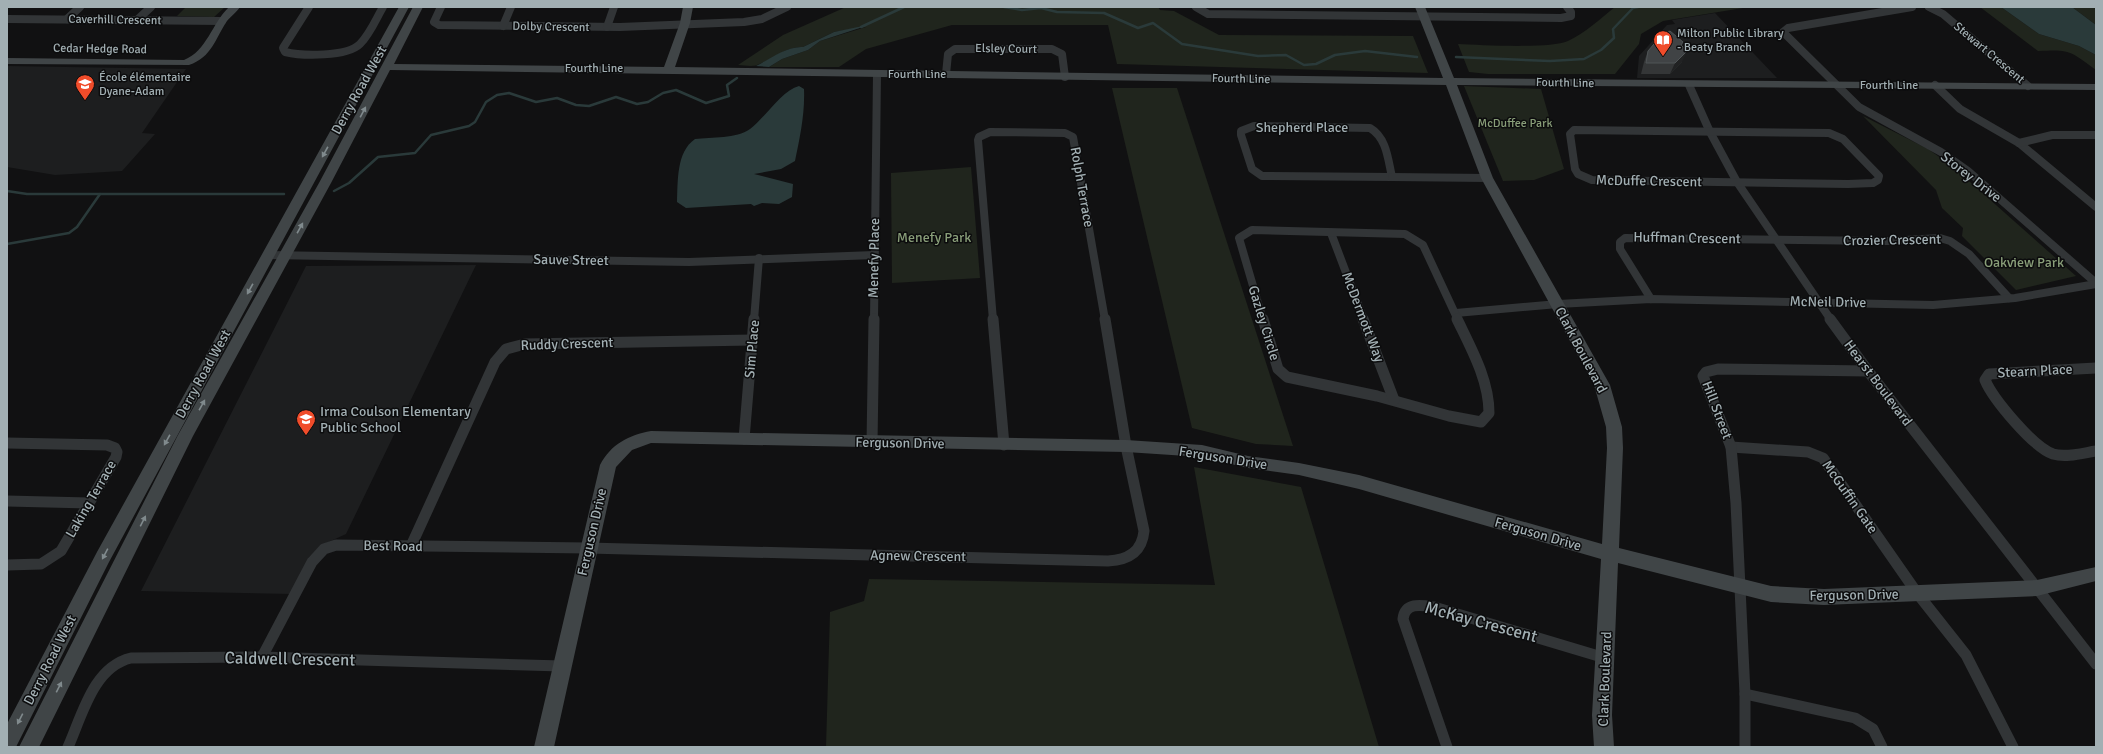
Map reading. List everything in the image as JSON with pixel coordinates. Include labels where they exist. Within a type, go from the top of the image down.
[{"type":"main road","points":[[222,21],[235,7]]},
{"type":"main road","name":"Derry Road West","points":[[7,744],[103,557],[404,7]]},
{"type":"main road","name":"Derry Road West","points":[[29,747],[186,435],[325,183],[418,7]]},
{"type":"main road","points":[[669,69],[685,23],[688,7]]},
{"type":"main road","name":"Clark Boulevard","points":[[1422,12],[1487,178],[1602,385],[1611,413],[1615,448],[1602,716],[1604,747]]},
{"type":"main road","name":"Cedar Hedge Road","points":[[7,61],[178,64],[192,61],[200,57],[211,44],[222,21]]},
{"type":"main road","name":"Fourth Line","points":[[387,67],[669,69],[877,74],[1689,85],[1935,85],[2096,87]]},
{"type":"main road","name":"Ferguson Drive","points":[[544,747],[608,465],[615,454],[628,444],[652,437],[872,443],[1126,446],[1202,451],[1248,462],[1299,469],[1359,482],[1610,553],[1770,594],[1803,597],[1918,594],[2037,588],[2096,574]]},
{"type":"street","points":[[67,19],[80,7]]},
{"type":"street","points":[[137,20],[151,7]]},
{"type":"street","points":[[309,7],[283,48],[285,52],[338,54],[350,52],[360,45],[383,7]]},
{"type":"street","name":"Dolby Crescent","points":[[440,7],[434,22],[439,25],[607,27],[756,21],[783,8]]},
{"type":"street","points":[[502,26],[511,7]]},
{"type":"street","points":[[607,27],[614,7]]},
{"type":"street","points":[[1196,7],[1208,14],[1343,15],[1422,12],[1561,18],[1570,16],[1570,12],[1567,7]]},
{"type":"street","points":[[1339,7],[1343,15]]},
{"type":"street","points":[[1835,85],[1784,35],[1784,30],[1912,7]]},
{"type":"street","name":"Stewart Crescent","points":[[1929,7],[1943,14],[2028,86]]},
{"type":"street","name":"Caverhill Crescent","points":[[7,18],[222,21]]},
{"type":"street","name":"Elsley Court","points":[[946,74],[948,54],[955,49],[1052,49],[1062,54],[1065,76]]},
{"type":"street","name":"Menefy Place","points":[[872,443],[877,74]]},
{"type":"street","name":"Hearst Boulevard","points":[[1689,85],[1710,132],[1737,182],[1817,301],[1868,371],[2096,664]]},
{"type":"street","name":"Storey Drive","points":[[1835,85],[1870,114],[1941,152],[1968,171],[2096,284]]},
{"type":"street","points":[[1935,85],[1960,109],[2019,143],[2096,207]]},
{"type":"street","name":"Shepherd Place","points":[[1392,177],[1381,136],[1375,130],[1370,128],[1254,126],[1248,127],[1241,131],[1252,169],[1262,176],[1487,178]]},
{"type":"street","name":"McDuffe Crescent","points":[[1710,132],[1576,130],[1570,134],[1575,169],[1581,176],[1592,180],[1737,182]]},
{"type":"street","name":"Rolph Terrace","points":[[1004,445],[978,140],[984,134],[999,132],[1060,132],[1069,135],[1074,140],[1126,446]]},
{"type":"street","points":[[1710,132],[1829,133],[1844,139],[1879,176],[1878,180],[1873,183],[1737,182]]},
{"type":"street","points":[[2019,143],[2052,135],[2096,135]]},
{"type":"street","name":"Gazley Circle","points":[[1252,230],[1405,234],[1423,245],[1456,313],[1479,366],[1489,405],[1489,413],[1481,422],[1465,421],[1394,400],[1321,383],[1290,379],[1282,375],[1278,369],[1239,238],[1243,234],[1252,230]]},
{"type":"street","name":"McDermott Way","points":[[1331,233],[1394,400]]},
{"type":"street","name":"Huffman Crescent","points":[[1651,299],[1620,249],[1620,240],[1631,237],[1775,239]]},
{"type":"street","name":"Crozier Crescent","points":[[1775,239],[1887,241],[1934,238],[1947,239],[1961,247],[2009,298]]},
{"type":"street","name":"Sauve Street","points":[[268,255],[689,262],[759,258],[874,255]]},
{"type":"street","name":"Sim Place","points":[[744,439],[759,258]]},
{"type":"street","name":"McNeil Drive","points":[[1558,304],[1651,299],[1817,301],[1933,305],[2045,294],[2096,284]]},
{"type":"street","points":[[1456,313],[1558,304]]},
{"type":"street","name":"Ruddy Crescent","points":[[411,546],[495,362],[506,349],[524,344],[752,340]]},
{"type":"street","name":"Hill Street","points":[[1745,747],[1745,694],[1731,447],[1703,376],[1706,372],[1718,369],[1868,371]]},
{"type":"street","name":"Stearn Place","points":[[2094,370],[1989,374],[1984,380],[1990,392],[2034,442],[2044,450],[2057,454],[2096,451]]},
{"type":"street","name":"Laking Terrace","points":[[7,443],[107,445],[115,448],[117,452],[116,457],[61,551],[53,558],[41,564],[7,565]]},
{"type":"street","name":"Agnew Crescent","points":[[588,548],[1121,561],[1139,548],[1144,540],[1144,531],[1126,446]]},
{"type":"street","name":"McGuffin Gate","points":[[1731,447],[1808,452],[1823,458],[1918,594],[1966,655],[2013,747]]},
{"type":"street","points":[[7,502],[89,503]]},
{"type":"street","name":"Best Road","points":[[262,657],[312,562],[324,549],[336,545],[588,548]]},
{"type":"street","name":"McKay Crescent","points":[[1446,747],[1403,620],[1403,613],[1407,607],[1416,604],[1434,608],[1605,658]]},
{"type":"street","name":"Caldwell Crescent","points":[[68,747],[106,670],[122,660],[132,658],[262,657],[562,666]]},
{"type":"street","points":[[1745,694],[1775,702],[1855,718],[1873,729],[1882,747]]},
{"type":"shaded area","points":[[2001,7],[2072,7],[2096,25],[2096,55],[2079,46],[2039,34]]},
{"type":"shaded area","points":[[1715,13],[1777,78],[1637,78],[1639,56],[1667,25],[1675,24],[1672,20]]},
{"type":"shaded area","points":[[866,26],[820,41],[808,50],[782,59],[769,67],[756,66],[785,51],[797,47],[803,47],[834,32]]},
{"type":"shaded area","name":"École élémentaire Dyane-Adam","points":[[7,66],[186,69],[142,133],[155,134],[122,171],[55,175],[7,167]]},
{"type":"shaded area","points":[[799,86],[804,89],[804,107],[795,161],[781,169],[754,174],[793,184],[792,197],[779,204],[762,203],[754,206],[751,204],[686,208],[677,202],[678,177],[681,159],[684,152],[695,139],[731,136],[750,129],[780,98]]},
{"type":"shaded area","name":"Irma Coulson Elementary Public School","points":[[476,265],[346,534],[320,546],[309,557],[292,594],[141,591],[306,266]]},
{"type":"green space","points":[[186,7],[225,7],[214,17],[177,16]]},
{"type":"green space","points":[[846,7],[1158,7],[1160,10],[1174,11],[1219,35],[1413,36],[1428,73],[1117,64],[1108,25],[952,25],[866,49],[839,67],[769,67],[782,59],[808,50],[820,41],[866,27],[834,32],[803,47],[797,47],[785,51],[755,66],[738,65],[783,35]]},
{"type":"green space","points":[[1615,7],[1749,7],[1663,21],[1641,34],[1639,44],[1615,74],[1488,74],[1469,72],[1458,44],[1531,46],[1568,41],[1592,26]]},
{"type":"green space","points":[[1980,7],[2001,7],[2039,34],[2079,46],[2096,55],[2096,70],[2075,55],[2064,51],[2038,51]]},
{"type":"green space","points":[[2072,7],[2093,7],[2096,9],[2096,25]]},
{"type":"green space","name":"McDuffee Park","points":[[1464,86],[1541,89],[1564,169],[1534,180],[1503,181]]},
{"type":"green space","points":[[1112,88],[1177,88],[1293,446],[1256,444],[1192,428]]},
{"type":"green space","name":"Oakview Park","points":[[1863,116],[1928,149],[1952,166],[2076,276],[2016,290],[1962,236],[1963,228],[1942,208],[1936,190]]},
{"type":"green space","name":"Menefy Park","points":[[971,167],[980,278],[892,283],[891,173]]},
{"type":"green space","points":[[1194,467],[1301,487],[1379,747],[826,747],[830,612],[864,601],[869,579],[1215,585]]},
{"type":"building","points":[[1670,31],[1683,42],[1681,45],[1687,51],[1675,63],[1646,63],[1648,51],[1660,37]]},
{"type":"waterway","points":[[861,27],[904,7]]},
{"type":"waterway","points":[[1004,7],[1022,10],[1041,8],[1057,12],[1104,13],[1138,28],[1153,23],[1182,44],[1258,56],[1286,55],[1304,65],[1316,64],[1335,55],[1365,51],[1417,57]]},
{"type":"waterway","points":[[1456,57],[1550,61],[1584,59],[1601,50],[1614,38],[1613,29],[1633,8],[1638,7]]},
{"type":"waterway","points":[[334,191],[349,183],[378,157],[415,153],[431,135],[469,126],[475,122],[486,102],[497,95],[509,93],[536,102],[557,98],[576,105],[589,106],[616,97],[637,104],[648,102],[663,93],[676,90],[706,103],[729,96],[727,85],[737,78]]},
{"type":"waterway","points":[[7,191],[27,194],[100,194]]},
{"type":"waterway","points":[[7,244],[69,233],[77,227],[100,194]]},
{"type":"waterway","points":[[100,194],[284,194]]},
{"type":"place","name":"Milton Public Library - Beaty Branch","points":[[1663,57]]},
{"type":"place","name":"École élémentaire Dyane-Adam","points":[[85,101]]},
{"type":"place","name":"Irma Coulson Elementary Public School","points":[[306,436]]}]
